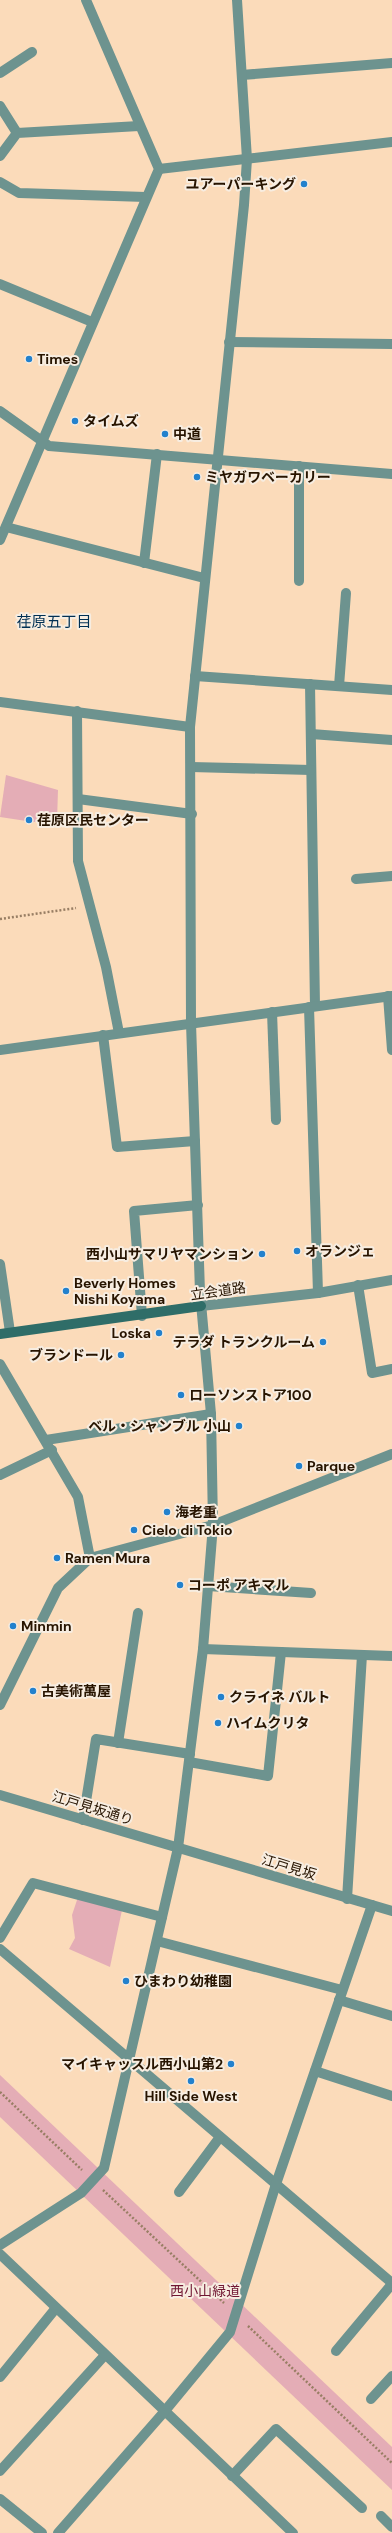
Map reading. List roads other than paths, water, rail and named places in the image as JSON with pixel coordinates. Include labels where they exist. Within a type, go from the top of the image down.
[{"type":"street","points":[[0,540],[40,442],[158,169],[86,0]]},
{"type":"street","points":[[0,2245],[81,2193],[104,2168],[128,2058],[178,1848],[203,1649],[213,1526],[211,1414],[201,1306],[191,1023],[192,814],[190,727],[247,159],[237,0]]},
{"type":"street","points":[[0,73],[32,52]]},
{"type":"street","points":[[242,75],[392,63]]},
{"type":"street","points":[[0,106],[17,133]]},
{"type":"street","points":[[17,133],[139,126]]},
{"type":"street","points":[[0,156],[17,133]]},
{"type":"street","points":[[158,169],[392,142]]},
{"type":"street","points":[[0,182],[19,193],[146,197]]},
{"type":"street","points":[[0,284],[92,322]]},
{"type":"street","points":[[229,342],[392,344]]},
{"type":"street","points":[[0,411],[40,442],[49,446],[392,474]]},
{"type":"street","points":[[144,563],[157,454]]},
{"type":"street","points":[[299,466],[299,581]]},
{"type":"street","points":[[6,528],[204,578]]},
{"type":"street","points":[[339,686],[346,592]]},
{"type":"street","points":[[195,676],[392,690]]},
{"type":"street","points":[[310,684],[312,770],[312,1007],[318,1292]]},
{"type":"street","points":[[0,702],[190,727]]},
{"type":"street","points":[[77,711],[78,861],[90,906],[119,1033]]},
{"type":"street","points":[[311,734],[392,740]]},
{"type":"street","points":[[191,767],[312,770]]},
{"type":"street","points":[[78,798],[192,814]]},
{"type":"street","points":[[356,878],[392,876]]},
{"type":"street","points":[[0,1050],[390,996],[392,1050]]},
{"type":"street","points":[[272,1012],[276,1120]]},
{"type":"street","points":[[103,1035],[118,1147],[195,1141]]},
{"type":"street","points":[[142,1316],[134,1211],[198,1205]]},
{"type":"street","points":[[0,1264],[5,1333]]},
{"type":"street","name":"立会道路","points":[[5,1333],[142,1316],[201,1306],[318,1292],[392,1280]]},
{"type":"street","points":[[358,1286],[372,1373],[392,1369]]},
{"type":"street","points":[[0,1364],[52,1450],[78,1497],[90,1558]]},
{"type":"street","points":[[46,1440],[211,1414]]},
{"type":"street","points":[[0,1475],[52,1450]]},
{"type":"street","points":[[0,1705],[58,1588],[90,1558],[213,1526],[392,1454]]},
{"type":"street","points":[[208,1586],[311,1594]]},
{"type":"street","points":[[118,1743],[138,1613]]},
{"type":"street","points":[[203,1649],[392,1656]]},
{"type":"street","points":[[83,1820],[96,1740],[190,1758],[268,1776],[281,1652]]},
{"type":"street","points":[[347,1899],[362,1655]]},
{"type":"street","name":"江戸見坂通り","points":[[0,1795],[178,1848]]},
{"type":"street","name":"江戸見坂","points":[[178,1848],[392,1911]]},
{"type":"street","points":[[0,1938],[33,1883],[162,1917]]},
{"type":"street","points":[[58,2533],[164,2412],[230,2332],[276,2184],[372,1905]]},
{"type":"street","points":[[157,1941],[342,1990]]},
{"type":"street","points":[[0,1949],[392,2283],[336,2351]]},
{"type":"street","points":[[339,2000],[392,2016]]},
{"type":"street","points":[[315,2071],[392,2096]]},
{"type":"street","points":[[179,2192],[220,2137]]},
{"type":"street","points":[[0,2254],[164,2412],[293,2533]]},
{"type":"street","points":[[0,2377],[56,2308]]},
{"type":"street","points":[[0,2471],[105,2355]]},
{"type":"street","points":[[371,2399],[392,2376]]},
{"type":"street","points":[[232,2476],[276,2429],[362,2508]]},
{"type":"street","points":[[0,2499],[42,2533]]},
{"type":"street","points":[[381,2516],[392,2527]]},
{"type":"place","name":"ユアーパーキング","points":[[304,184]]},
{"type":"place","name":"Times","points":[[29,359]]},
{"type":"place","name":"タイムズ","points":[[75,421]]},
{"type":"place","name":"中道","points":[[165,434]]},
{"type":"place","name":"ミヤガワベーカリー","points":[[197,477]]},
{"type":"place","name":"荏原区民センター","points":[[29,820]]},
{"type":"place","name":"オランジェ","points":[[297,1251]]},
{"type":"place","name":"西小山サマリヤマンション","points":[[262,1254]]},
{"type":"place","name":"Beverly Homes Nishi Koyama","points":[[66,1291]]},
{"type":"place","name":"Loska","points":[[159,1333]]},
{"type":"place","name":"テラダ トランクルーム","points":[[323,1342]]},
{"type":"place","name":"ブランドール","points":[[121,1355]]},
{"type":"place","name":"ローソンストア100","points":[[181,1395]]},
{"type":"place","name":"ベル・シャンブル 小山","points":[[239,1426]]},
{"type":"place","name":"Parque","points":[[299,1466]]},
{"type":"place","name":"海老重","points":[[167,1512]]},
{"type":"place","name":"Cielo di Tokio","points":[[134,1530]]},
{"type":"place","name":"Ramen Mura","points":[[57,1558]]},
{"type":"place","name":"コーポ アキマル","points":[[180,1585]]},
{"type":"place","name":"Minmin","points":[[13,1626]]},
{"type":"place","name":"古美術萬屋","points":[[33,1691]]},
{"type":"place","name":"クライネ バルト","points":[[221,1697]]},
{"type":"place","name":"ハイムクリタ","points":[[218,1723]]},
{"type":"place","name":"ひまわり幼稚園","points":[[126,1981]]},
{"type":"place","name":"マイキャッスル西小山第2","points":[[231,2064]]},
{"type":"place","name":"Hill Side West","points":[[191,2081]]},
{"type":"district","name":"荏原五丁目","points":[[54,622]]},
{"type":"park label","name":"西小山緑道","points":[[205,2291]]}]
